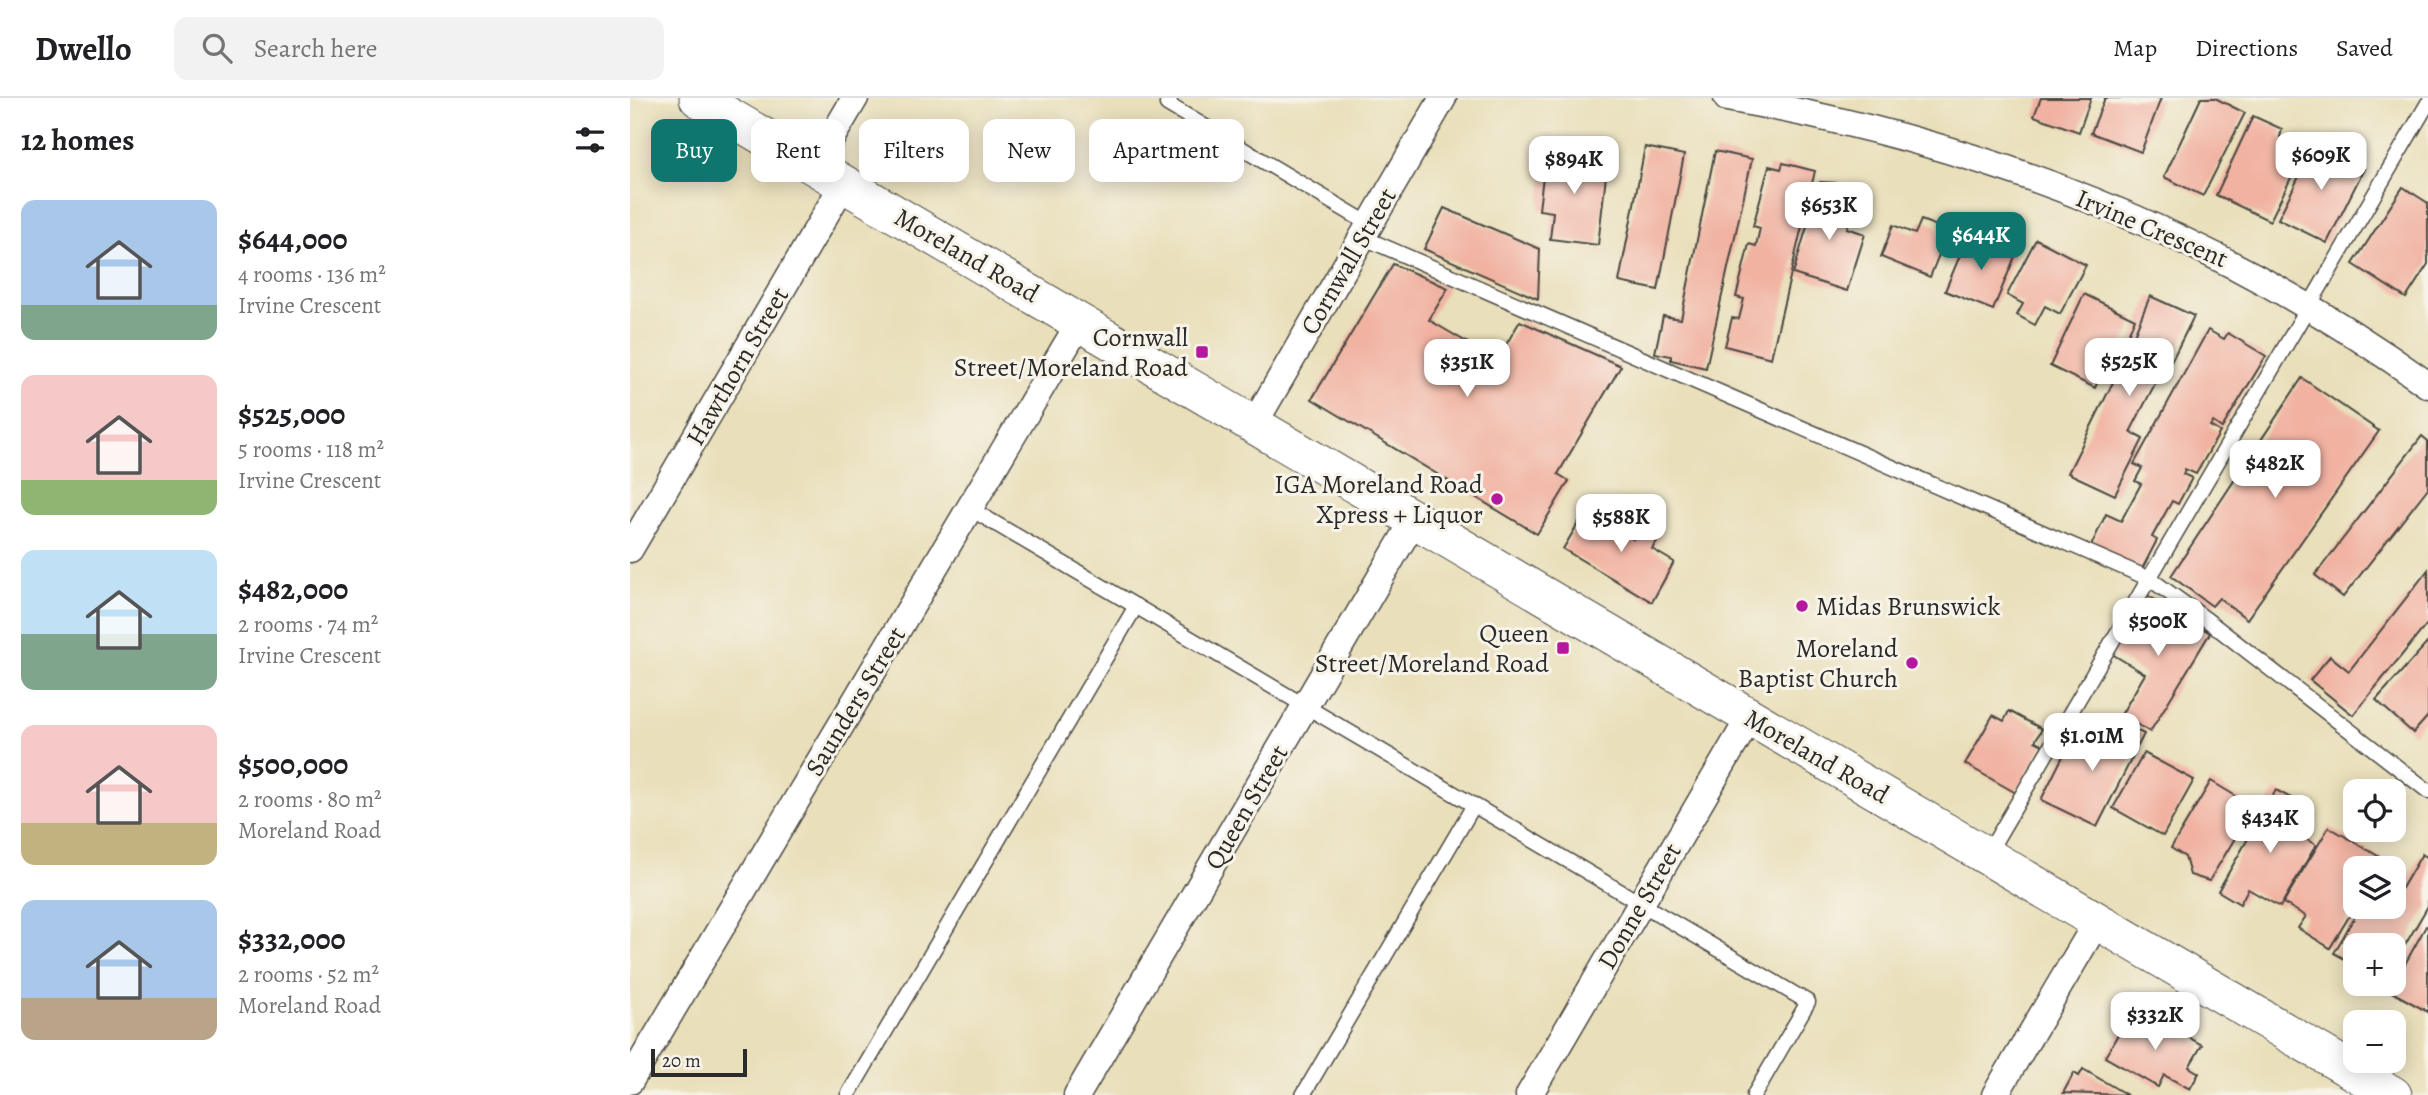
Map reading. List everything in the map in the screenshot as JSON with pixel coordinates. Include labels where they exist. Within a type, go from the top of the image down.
[{"type":"main road","name":"Moreland Road","points":[[698,98],[751,129]]},
{"type":"main road","name":"Moreland Road","points":[[843,182],[2393,1095]]},
{"type":"street","name":"Hawthorn Street","points":[[845,127],[855,98]]},
{"type":"street","name":"Cornwall Street","points":[[1254,424],[1443,98]]},
{"type":"street","name":"Irvine Crescent","points":[[1727,98],[1865,127],[2022,175],[2161,228],[2235,263],[2310,305],[2428,385]]},
{"type":"street","name":"Hawthorn Street","points":[[630,549],[825,182]]},
{"type":"street","name":"Saunders Street","points":[[630,1081],[1080,322]]},
{"type":"street","name":"Queen Street","points":[[1077,1095],[1415,520]]},
{"type":"street","name":"Donne Street","points":[[1529,1095],[1750,717]]},
{"type":"street","points":[[1995,1095],[2098,920]]},
{"type":"lane","points":[[1170,98],[1167,104],[1366,230],[2150,579],[2428,791]]},
{"type":"lane","points":[[1987,855],[2428,103]]},
{"type":"lane","points":[[969,508],[1808,1002],[1754,1095]]},
{"type":"lane","points":[[848,1095],[1136,606]]},
{"type":"lane","points":[[1303,1095],[1474,805]]},
{"type":"building","points":[[2041,98],[2091,98],[2079,132],[2034,116]]},
{"type":"building","points":[[2105,98],[2161,98],[2141,152],[2091,133]]},
{"type":"building","points":[[2201,98],[2215,98],[2245,113],[2203,196],[2164,177]]},
{"type":"building","points":[[2253,116],[2282,129],[2280,137],[2305,149],[2270,221],[2216,195]]},
{"type":"building","points":[[2318,138],[2344,151],[2341,157],[2364,169],[2327,243],[2278,219]]},
{"type":"building","points":[[1645,147],[1684,155],[1658,290],[1619,282]]},
{"type":"building","points":[[1546,151],[1608,158],[1598,245],[1550,239],[1553,212],[1539,210]]},
{"type":"building","points":[[1715,151],[1752,159],[1706,368],[1671,360],[1671,356],[1655,353],[1663,316],[1681,319]]},
{"type":"building","points":[[1783,163],[1815,171],[1771,358],[1725,346],[1732,318],[1739,319],[1744,299],[1736,297],[1749,244],[1756,246],[1760,228],[1753,226],[1769,166],[1781,169]]},
{"type":"building","points":[[1820,182],[1837,183],[1832,201],[1854,208],[1847,228],[1865,234],[1847,291],[1793,274]]},
{"type":"building","points":[[2403,187],[2428,203],[2428,264],[2406,298],[2353,264]]},
{"type":"building","points":[[1444,208],[1540,249],[1538,299],[1424,249]]},
{"type":"building","points":[[1921,220],[1937,226],[1942,247],[1930,277],[1881,257],[1893,225],[1915,234]]},
{"type":"building","points":[[1969,234],[2016,254],[1993,310],[1945,291]]},
{"type":"building","points":[[2036,239],[2086,265],[2060,314],[2045,306],[2035,325],[2017,315],[2023,304],[2007,295]]},
{"type":"building","points":[[1393,264],[1448,288],[1429,320],[1497,360],[1520,321],[1621,366],[1558,474],[1569,481],[1537,534],[1312,399]]},
{"type":"building","points":[[2084,294],[2135,319],[2112,370],[2105,366],[2095,388],[2050,366]]},
{"type":"building","points":[[2150,296],[2194,316],[2171,362],[2152,354],[2145,371],[2158,378],[2130,432],[2143,439],[2115,495],[2068,473],[2123,362]]},
{"type":"building","points":[[2208,330],[2224,339],[2228,333],[2266,356],[2222,428],[2213,422],[2210,426],[2220,432],[2196,474],[2185,469],[2183,474],[2192,478],[2178,504],[2172,501],[2152,537],[2157,540],[2141,571],[2091,546],[2106,514],[2121,521],[2141,484],[2135,481],[2142,468],[2134,464]]},
{"type":"building","points":[[2302,378],[2379,431],[2247,619],[2219,598],[2212,606],[2171,576]]},
{"type":"building","points":[[2422,436],[2428,441],[2428,488],[2343,597],[2315,575]]},
{"type":"building","points":[[1586,510],[1633,539],[1643,521],[1662,533],[1652,549],[1674,562],[1652,602],[1563,549]]},
{"type":"building","points":[[2428,570],[2428,623],[2353,715],[2310,680],[2330,656],[2349,671]]},
{"type":"building","points":[[2147,595],[2210,633],[2150,732],[2121,715],[2145,674],[2112,654]]},
{"type":"building","points":[[2428,642],[2428,716],[2413,733],[2376,700]]},
{"type":"building","points":[[2009,711],[2042,729],[2035,741],[2043,745],[2016,793],[1965,764],[1993,715],[2004,721]]},
{"type":"building","points":[[2112,718],[2144,734],[2097,827],[2041,800],[2074,734],[2098,746]]},
{"type":"building","points":[[2144,753],[2194,780],[2163,836],[2113,808]]},
{"type":"building","points":[[2211,781],[2254,807],[2209,881],[2190,875],[2185,857],[2171,848]]},
{"type":"building","points":[[2276,790],[2302,804],[2288,829],[2316,845],[2280,907],[2248,889],[2240,904],[2218,891]]},
{"type":"building","points":[[2329,827],[2343,835],[2343,842],[2354,842],[2378,856],[2343,856],[2343,919],[2348,919],[2330,948],[2298,928],[2306,916],[2283,903]]},
{"type":"building","points":[[2422,854],[2428,858],[2428,906],[2406,944],[2406,933],[2345,933],[2354,919],[2406,919],[2406,881]]},
{"type":"building","points":[[2426,926],[2428,927],[2428,1012],[2399,996],[2406,996],[2406,962]]},
{"type":"building","points":[[2343,937],[2343,958],[2334,953]]},
{"type":"building","points":[[2139,1010],[2202,1045],[2189,1067],[2199,1073],[2190,1089],[2164,1075],[2158,1087],[2105,1057],[2125,1022],[2131,1026]]},
{"type":"building","points":[[2083,1069],[2127,1095],[2063,1093],[2074,1073],[2079,1076]]},
{"type":"place","name":"Cornwall Street/Moreland Road","points":[[1202,352]]},
{"type":"place","name":"IGA Moreland Road Xpress + Liquor","points":[[1497,499]]},
{"type":"place","name":"Midas Brunswick","points":[[1802,606]]},
{"type":"place","name":"Queen Street/Moreland Road","points":[[1563,648]]},
{"type":"place","name":"Moreland Baptist Church","points":[[1912,663]]}]
